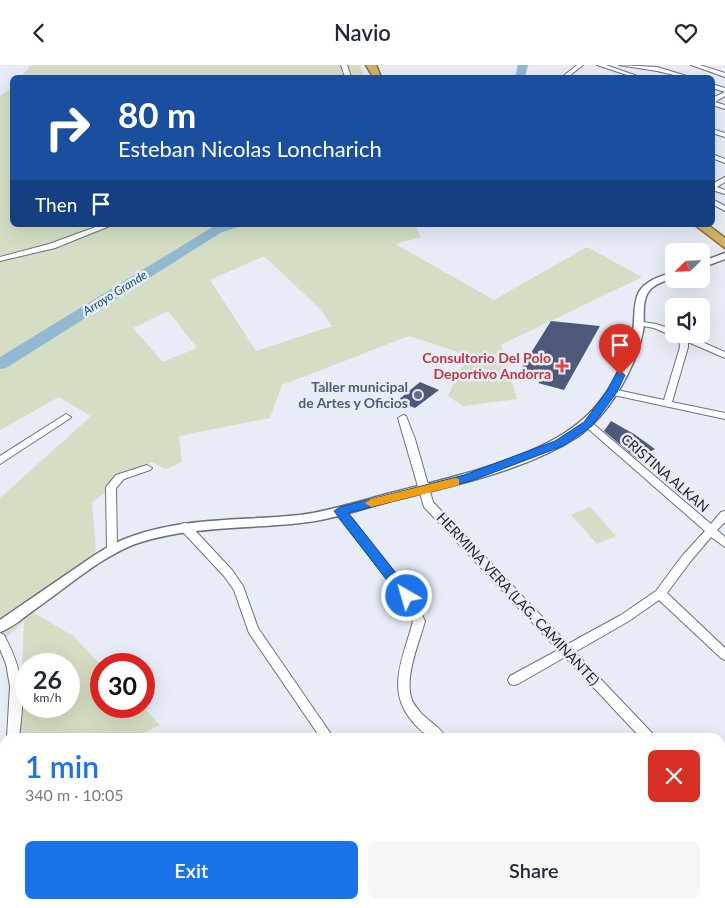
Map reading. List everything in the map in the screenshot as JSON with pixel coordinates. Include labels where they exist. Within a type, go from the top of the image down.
[{"type":"highway","points":[[704,227],[725,244]]},
{"type":"street","points":[[568,75],[580,65]]},
{"type":"street","points":[[600,65],[631,75]]},
{"type":"street","points":[[622,65],[657,69],[680,75]]},
{"type":"street","points":[[694,65],[725,75]]},
{"type":"street","points":[[649,73],[657,69]]},
{"type":"street","points":[[0,259],[52,246],[103,227]]},
{"type":"street","points":[[710,262],[724,257]]},
{"type":"street","points":[[0,627],[112,549],[127,541],[185,527],[219,523],[302,519],[340,511],[467,478],[524,458],[566,439],[588,424],[612,392],[629,357],[640,323],[644,292],[649,285],[665,279]]},
{"type":"street","points":[[640,323],[656,325],[665,329]]},
{"type":"street","points":[[667,405],[684,347],[682,343]]},
{"type":"street","points":[[696,343],[725,355]]},
{"type":"street","points":[[612,392],[725,416]]},
{"type":"street","points":[[0,461],[66,417]]},
{"type":"street","name":"HERMINA VERA (LAG. CAMINANTE)","points":[[404,418],[409,431],[422,490],[428,504],[644,733]]},
{"type":"street","name":"CRISTINA ALKAN","points":[[588,424],[725,543]]},
{"type":"street","points":[[112,549],[111,487],[120,477],[148,468]]},
{"type":"street","points":[[340,511],[407,596],[419,621],[401,682],[403,697],[412,715],[432,733]]},
{"type":"street","points":[[514,679],[568,651],[660,594],[686,559],[725,515]]},
{"type":"street","points":[[185,527],[228,573],[239,589],[253,630],[325,733]]},
{"type":"street","points":[[660,594],[725,655]]},
{"type":"street","points":[[0,638],[11,657],[18,683],[13,733]]},
{"type":"green space","points":[[31,65],[359,65],[364,75],[23,75]]},
{"type":"green space","points":[[10,88],[10,227],[416,227],[421,237],[395,244],[494,300],[587,247],[642,277],[501,345],[517,399],[463,406],[448,396],[467,355],[409,336],[282,385],[270,418],[179,436],[182,462],[166,469],[151,462],[92,502],[96,552],[33,612],[73,636],[90,654],[90,718],[153,718],[160,725],[144,733],[19,733],[20,718],[80,718],[80,653],[23,653],[24,621],[0,644],[0,498],[91,416],[59,397],[0,430],[0,96]],"holes":[[[264,256],[321,310],[332,326],[256,351],[210,280]],[[168,311],[197,348],[163,362],[133,328]]]},
{"type":"green space","points":[[590,507],[616,536],[597,544],[571,515]]},
{"type":"building","points":[[551,321],[600,326],[564,390],[538,383],[541,380],[519,372]]},
{"type":"building","name":"Taller municipal de Artes y Oficios","points":[[420,382],[439,390],[415,408],[397,401]]},
{"type":"building","points":[[611,421],[655,449],[637,459],[604,431]]},
{"type":"waterway","name":"Arroyo Grande","points":[[520,75],[523,65]]},
{"type":"waterway","name":"Arroyo Grande","points":[[0,364],[217,229],[224,227]]},
{"type":"slow traffic","points":[[371,503],[455,482]]},
{"type":"place","name":"Consultorio Del Polo Deportivo Andorra","points":[[562,366]]},
{"type":"place","name":"Taller municipal de Artes y Oficios","points":[[418,395]]},
{"type":"route","points":[[407,596],[340,511],[467,478],[524,458],[559,443],[574,435],[588,424],[612,392],[620,375]]}]
